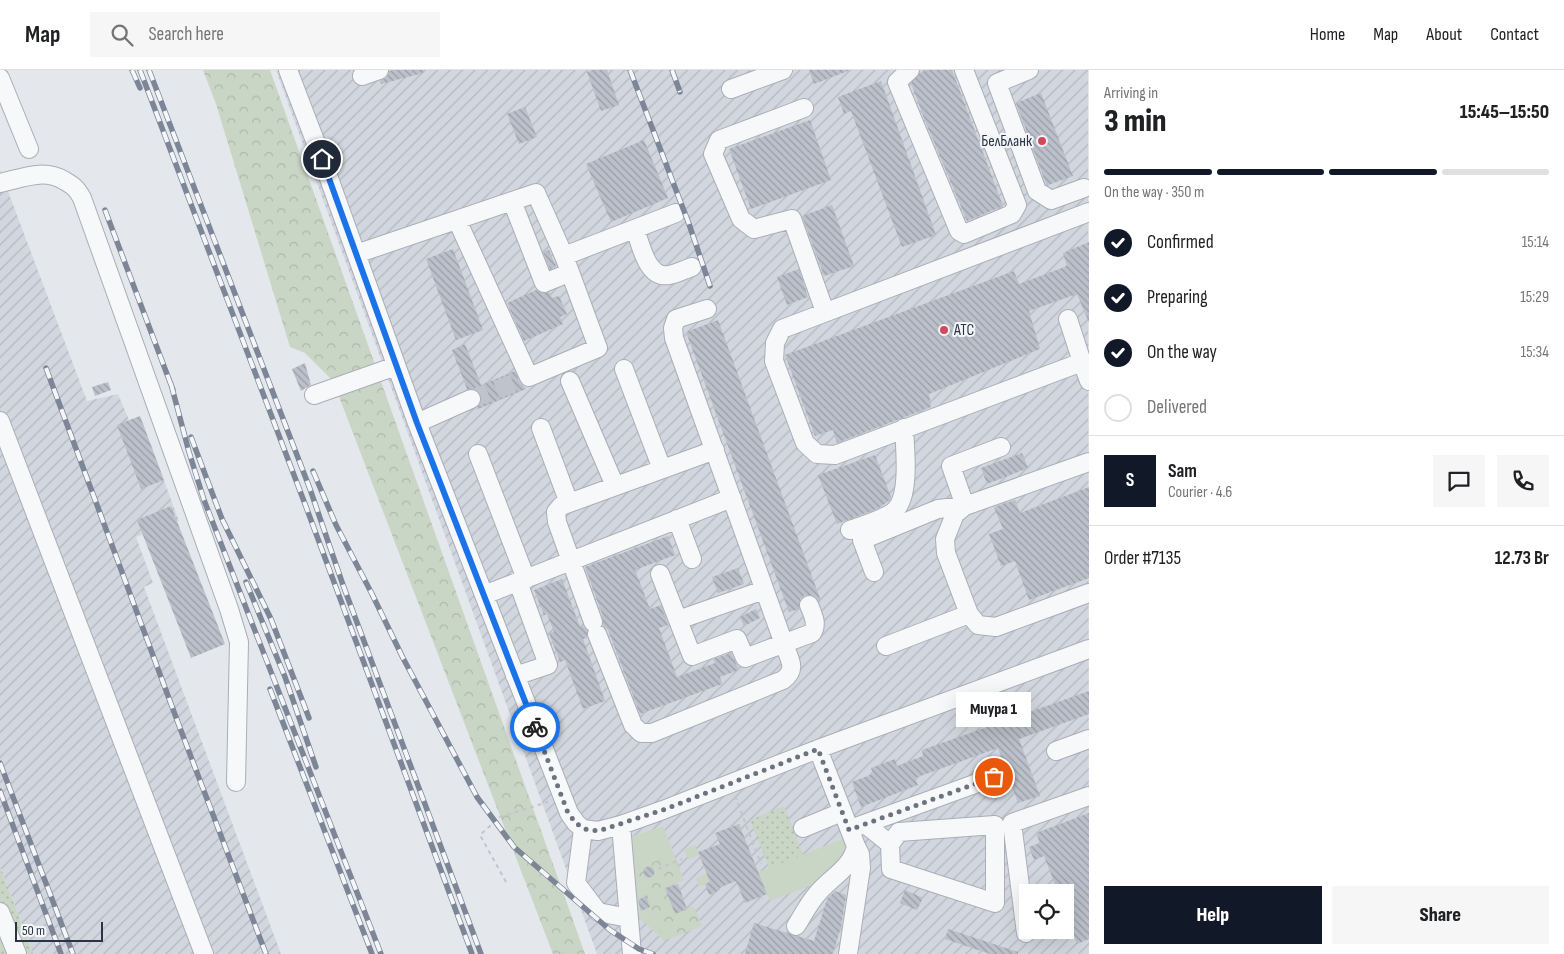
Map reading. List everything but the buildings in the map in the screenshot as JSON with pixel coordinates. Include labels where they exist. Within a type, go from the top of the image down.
[{"type":"street","points":[[288,70],[417,423],[562,798],[568,813],[584,829],[598,831],[620,825],[818,749],[1089,649]]},
{"type":"street","points":[[362,76],[380,70]]},
{"type":"street","points":[[731,89],[782,70]]},
{"type":"street","points":[[910,70],[897,82],[959,231],[964,234],[1012,214],[1017,205],[964,70]]},
{"type":"street","points":[[1029,70],[997,83],[1038,191],[1051,200],[1084,188]]},
{"type":"street","points":[[0,78],[29,149]]},
{"type":"street","points":[[804,108],[719,140],[713,154],[741,219],[754,229],[792,219],[826,312]]},
{"type":"street","points":[[0,183],[42,173],[56,176],[77,188],[82,198],[229,609],[239,642],[236,782]]},
{"type":"street","points":[[356,254],[536,193],[564,256],[598,348],[525,378],[457,220]]},
{"type":"street","points":[[512,201],[544,283],[569,273]]},
{"type":"street","points":[[1082,362],[904,428],[835,456],[817,454],[805,443],[774,361],[775,343],[782,329],[1089,212]]},
{"type":"street","points":[[564,256],[676,213]]},
{"type":"street","points":[[635,229],[650,268],[657,274],[670,275],[692,267]]},
{"type":"street","points":[[706,309],[676,318],[673,328],[674,338],[715,450],[792,669],[790,675],[784,680],[652,733],[641,733],[633,724],[595,628],[556,522],[556,512],[561,506],[715,450]]},
{"type":"street","points":[[1068,319],[1089,381]]},
{"type":"street","points":[[314,395],[396,366]]},
{"type":"street","points":[[624,369],[662,469]]},
{"type":"street","points":[[570,381],[615,486]]},
{"type":"street","points":[[417,423],[472,399]]},
{"type":"street","points":[[0,421],[204,954]]},
{"type":"street","points":[[541,428],[570,503]]},
{"type":"street","points":[[850,530],[893,512],[900,505],[905,490],[904,428]]},
{"type":"street","points":[[965,506],[951,466],[1001,447]]},
{"type":"street","points":[[478,454],[522,581],[548,665],[515,676]]},
{"type":"street","points":[[874,572],[862,540],[938,509],[965,506],[1089,462]]},
{"type":"street","points":[[484,595],[732,498]]},
{"type":"street","points":[[965,506],[955,514],[945,539],[946,553],[969,614],[978,624],[996,627],[1089,593]]},
{"type":"street","points":[[677,520],[692,559]]},
{"type":"street","points":[[660,574],[692,656],[737,639],[745,658],[812,633],[815,622],[809,605]]},
{"type":"street","points":[[678,620],[764,590]]},
{"type":"street","points":[[886,646],[969,614]]},
{"type":"street","points":[[1056,751],[1089,739]]},
{"type":"street","points":[[818,749],[842,812],[857,827],[890,844]]},
{"type":"street","points":[[857,827],[994,777]]},
{"type":"street","points":[[1020,884],[1012,823],[1089,796]]},
{"type":"street","points":[[803,828],[842,812]]},
{"type":"street","points":[[995,824],[994,903],[890,869],[890,844],[899,832],[995,824]]},
{"type":"street","points":[[620,825],[632,954]]},
{"type":"street","points":[[796,926],[818,893],[841,873],[855,854],[857,827]]},
{"type":"street","points":[[584,829],[576,883],[598,912],[628,918]]},
{"type":"street","points":[[848,954],[861,868],[860,854],[856,846]]},
{"type":"street","points":[[0,912],[17,954]]},
{"type":"path","points":[[730,784],[761,864]]},
{"type":"path","points":[[506,882],[480,835],[500,817],[562,798]]},
{"type":"path","points":[[658,869],[682,859]]},
{"type":"shaded area","points":[[276,70],[1088,70],[1089,954],[597,954]]},
{"type":"shaded area","points":[[0,170],[87,401],[118,394],[129,420],[140,416],[179,521],[136,537],[153,583],[144,587],[281,954],[33,954],[0,866]]},
{"type":"green space","points":[[203,70],[270,70],[585,954],[553,954],[333,381],[305,353],[290,347],[216,104]]},
{"type":"green space","points":[[784,806],[803,855],[769,868],[750,820]]},
{"type":"green space","points":[[663,826],[674,854],[635,869],[664,941],[633,912],[628,845],[631,837]]},
{"type":"green space","points":[[855,834],[841,857],[822,881],[770,901],[758,872]]},
{"type":"green space","points":[[695,845],[699,855],[688,859],[684,850]]},
{"type":"green space","points":[[674,854],[684,880],[665,888],[675,913],[694,906],[702,926],[664,941],[635,869]]},
{"type":"green space","points":[[0,866],[33,954],[0,954]]},
{"type":"green space","points":[[707,873],[710,882],[699,887],[696,878]]},
{"type":"tunnel","points":[[471,399],[522,380]]},
{"type":"railway","points":[[132,70],[140,88]]},
{"type":"railway","points":[[140,70],[305,504],[472,954]]},
{"type":"railway","points":[[149,70],[310,489],[343,585],[481,954]]},
{"type":"railway","points":[[630,70],[689,224],[710,286]]},
{"type":"railway","points":[[672,70],[680,92]]},
{"type":"railway","points":[[105,210],[173,390]]},
{"type":"railway","points":[[46,368],[266,954]]},
{"type":"railway","points":[[171,384],[204,500],[381,954]]},
{"type":"railway","points":[[191,437],[222,519],[271,619],[309,718]]},
{"type":"railway","points":[[313,471],[336,525],[403,658],[477,797],[514,847],[610,930],[639,949],[653,954]]},
{"type":"railway","points":[[246,582],[285,677],[316,767]]},
{"type":"railway","points":[[270,689],[372,954]]},
{"type":"railway","points":[[0,763],[73,954]]},
{"type":"railway","points":[[0,791],[61,954]]},
{"type":"way so far","points":[[535,727],[568,813],[584,829],[598,831],[663,810],[818,749],[849,830],[994,777]]},
{"type":"place","name":"БелБланк","points":[[1042,141]]},
{"type":"place","name":"АТС","points":[[944,330]]},
{"type":"place","name":"Миура 1","points":[[994,777]]},
{"type":"route","points":[[322,159],[417,423],[535,727]]}]
